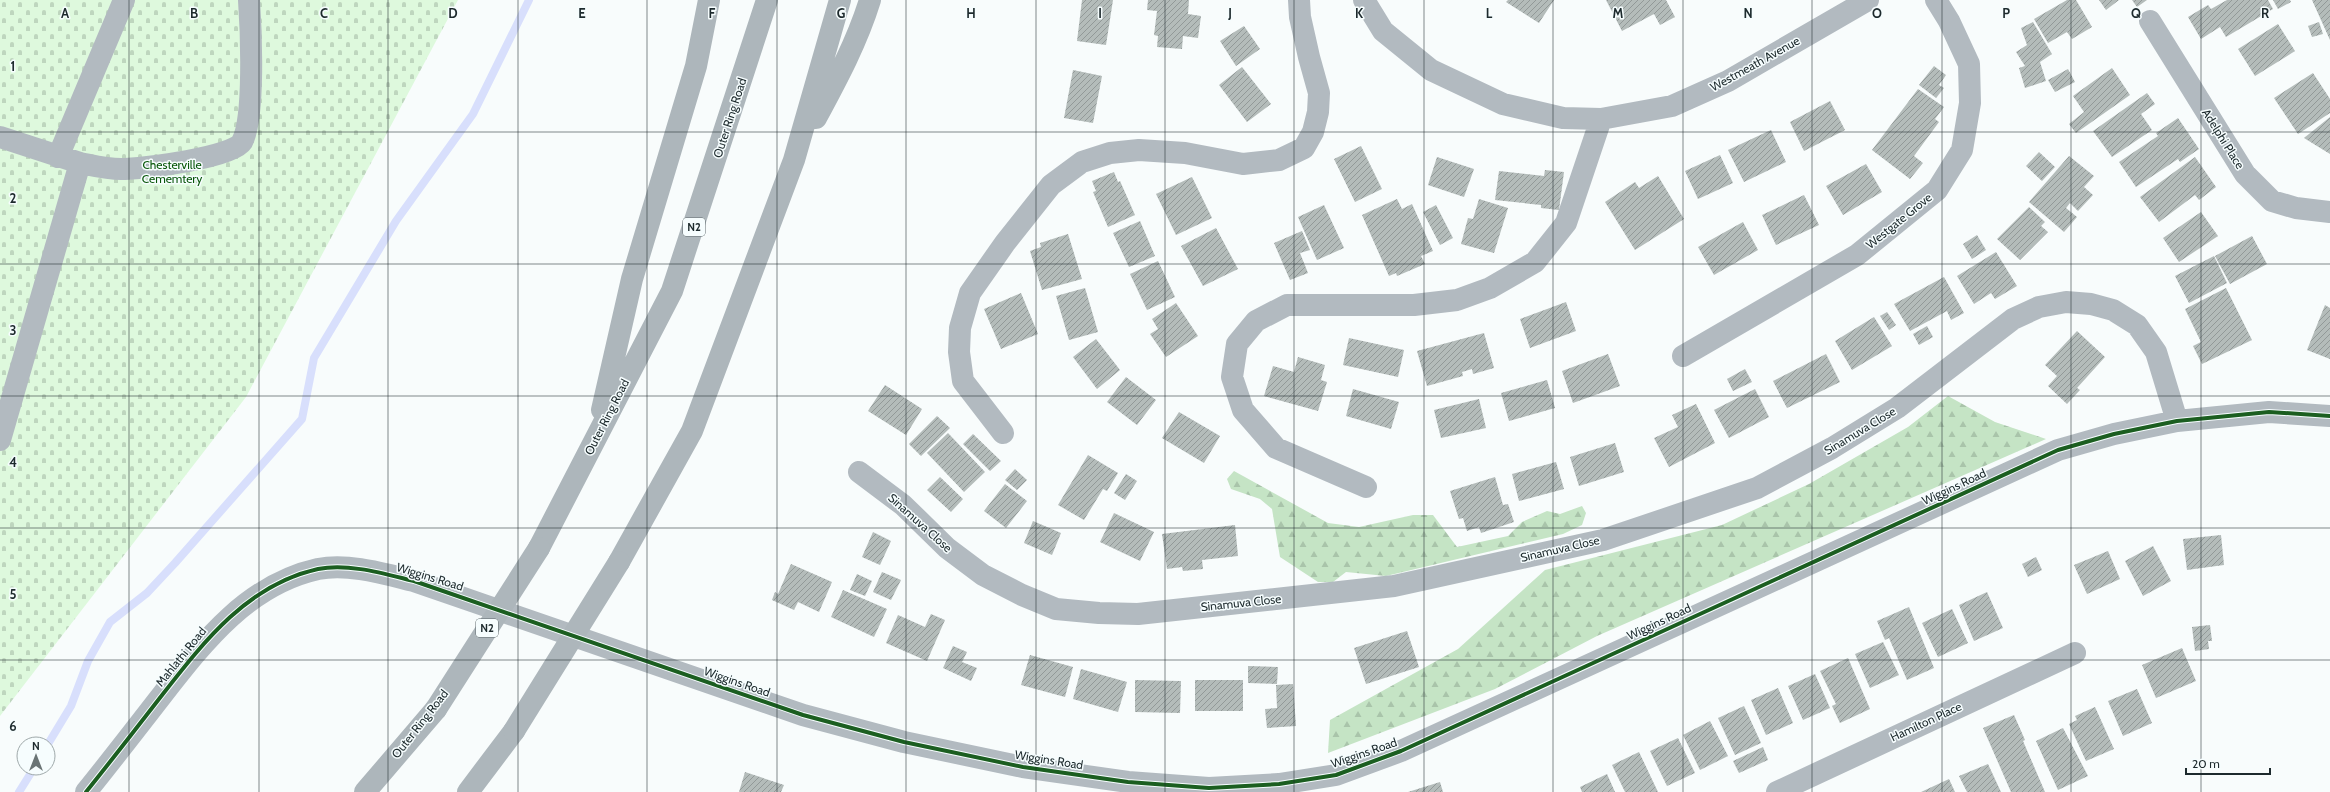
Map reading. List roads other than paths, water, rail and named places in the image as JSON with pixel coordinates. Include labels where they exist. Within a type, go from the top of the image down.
[{"type":"highway","points":[[594,442],[632,279],[696,66],[709,0]]},
{"type":"highway","name":"Outer Ring Road","points":[[365,792],[436,709],[539,548],[672,291],[767,0]]},
{"type":"highway","points":[[468,792],[514,731],[620,562],[692,431],[794,160],[840,0]]},
{"type":"highway","points":[[794,160],[849,55],[862,26],[870,0]]},
{"type":"street","points":[[58,156],[124,0]]},
{"type":"street","points":[[0,137],[80,164],[125,169],[214,156],[234,150],[241,143],[249,111],[249,0]]},
{"type":"street","points":[[1003,433],[963,381],[958,352],[960,328],[970,293],[1005,243],[1051,185],[1082,162],[1110,153],[1139,150],[1185,153],[1242,164],[1279,160],[1304,148],[1313,132],[1318,112],[1319,93],[1300,17],[1300,0]]},
{"type":"street","name":"Westmeath Avenue","points":[[1364,0],[1383,31],[1431,70],[1503,104],[1563,118],[1601,119],[1672,106],[1728,81],[1868,0]]},
{"type":"street","name":"Westgate Grove","points":[[1683,356],[1858,255],[1937,190],[1962,150],[1970,103],[1969,64],[1949,20],[1936,0]]},
{"type":"street","name":"Adelphi Place","points":[[2150,20],[2245,174],[2272,201],[2296,208],[2330,212]]},
{"type":"street","points":[[1366,487],[1276,448],[1243,410],[1232,377],[1237,344],[1256,321],[1287,305],[1414,304],[1457,300],[1490,288],[1535,262],[1566,223],[1601,119]]},
{"type":"street","points":[[0,440],[80,164]]},
{"type":"street","name":"Sinamuva Close","points":[[859,472],[903,505],[947,548],[983,575],[1022,595],[1056,609],[1099,613],[1138,614],[1394,586],[1603,540],[1757,488],[1832,448],[1897,408],[2013,319],[2039,307],[2066,302],[2091,304],[2113,310],[2138,325],[2156,352],[2177,421]]},
{"type":"street","name":"Wiggins Road","points":[[319,569],[362,569],[414,581],[803,715],[904,742],[1016,766],[1128,782],[1209,788],[1279,784],[1337,784],[1401,752],[2058,450],[2114,434],[2177,421],[2268,412],[2330,416]]},
{"type":"street","name":"Mahlathi Road","points":[[86,792],[210,635],[241,606],[284,581],[319,569]]},
{"type":"street","name":"Hamilton Place","points":[[1777,792],[2075,653]]},
{"type":"waterway","points":[[53,736],[71,706],[88,661],[110,622],[147,593],[302,419],[314,358],[396,221],[473,114],[529,0]]},
{"type":"waterway","points":[[19,792],[29,776]]},
{"type":"park label","name":"Chesterville Cememtery","points":[[172,172]]}]
